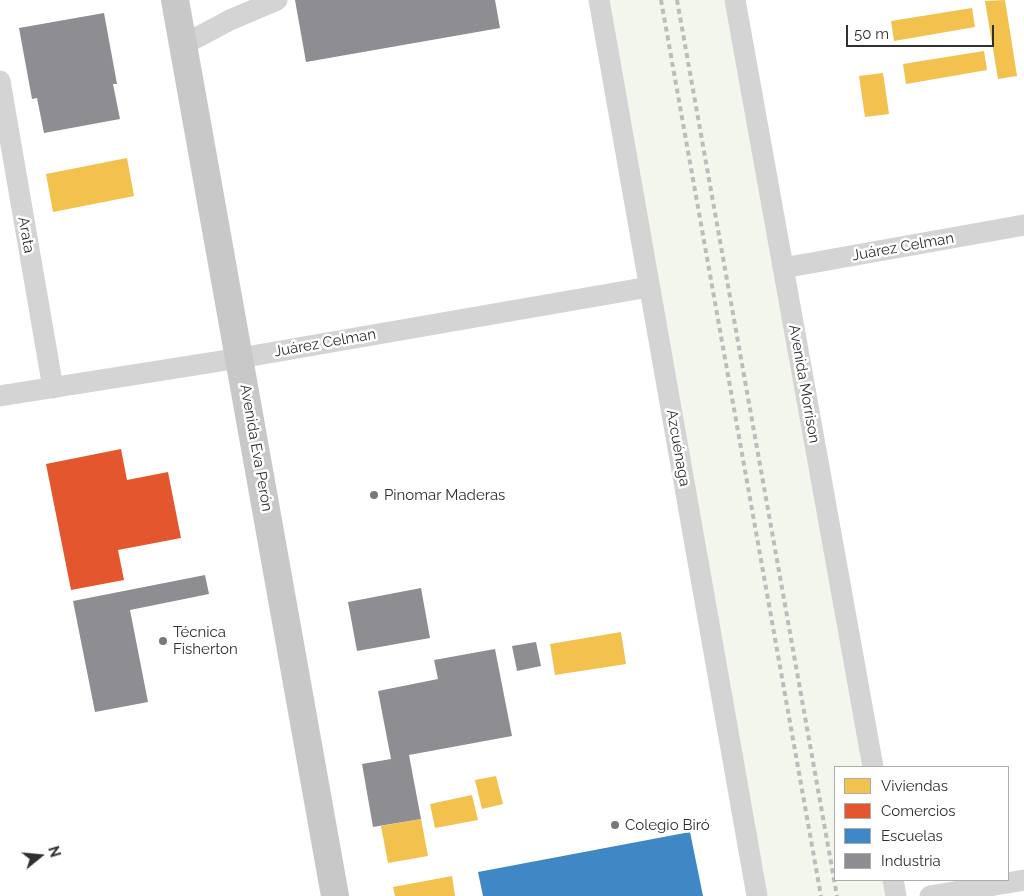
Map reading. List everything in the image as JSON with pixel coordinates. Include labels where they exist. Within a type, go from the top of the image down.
[{"type":"main road","name":"Avenida Eva Perón","points":[[175,0],[335,896]]},
{"type":"street","points":[[183,45],[230,20],[277,0]]},
{"type":"street","name":"Azcuénaga","points":[[598,0],[758,896]]},
{"type":"street","name":"Avenida Morrison","points":[[734,0],[873,766]]},
{"type":"street","name":"Arata","points":[[0,82],[53,388]]},
{"type":"street","name":"Juárez Celman","points":[[783,268],[1024,225]]},
{"type":"street","name":"Juárez Celman","points":[[0,396],[240,358],[649,287]]},
{"type":"street","points":[[930,896],[1024,880]]},
{"type":"street","points":[[893,881],[896,896]]},
{"type":"shaded area","points":[[599,0],[735,0],[873,766],[834,766],[834,881],[893,881],[896,896],[757,896]]},
{"type":"building: Viviendas","points":[[1005,0],[1017,76],[998,79],[985,1]]},
{"type":"building: Viviendas","points":[[972,8],[975,27],[894,41],[891,21]]},
{"type":"building: Viviendas","points":[[984,51],[987,70],[906,84],[903,64]]},
{"type":"building: Viviendas","points":[[883,73],[889,114],[865,117],[859,76]]},
{"type":"building: Viviendas","points":[[127,158],[134,196],[53,212],[46,174]]},
{"type":"building: Viviendas","points":[[621,632],[626,664],[555,675],[550,644]]},
{"type":"building: Viviendas","points":[[496,776],[503,804],[482,809],[475,780]]},
{"type":"building: Viviendas","points":[[472,795],[478,820],[435,828],[430,804]]},
{"type":"building: Viviendas","points":[[421,819],[428,856],[388,863],[381,826]]},
{"type":"building: Viviendas","points":[[452,876],[455,896],[395,896],[393,887]]},
{"type":"building: Comercios","points":[[121,449],[127,480],[168,472],[181,538],[118,550],[124,580],[71,590],[46,464]]},
{"type":"building: Escuelas","points":[[690,832],[703,896],[483,896],[478,872]]},
{"type":"building: Industria","points":[[295,0],[495,0],[500,28],[306,62]]},
{"type":"building: Industria","points":[[104,13],[117,84],[113,84],[120,119],[44,133],[37,98],[32,99],[19,28]]},
{"type":"building: Industria","points":[[205,575],[209,594],[130,610],[148,702],[95,712],[73,601]]},
{"type":"building: Industria","points":[[421,588],[430,638],[357,651],[348,602]]},
{"type":"building: Industria","points":[[536,642],[541,666],[517,671],[512,646]]},
{"type":"building: Industria","points":[[495,649],[512,736],[409,755],[421,819],[373,827],[362,764],[391,759],[378,691],[438,679],[434,660]]},
{"type":"railway","points":[[661,0],[821,896]]},
{"type":"railway","points":[[677,0],[834,879]]},
{"type":"railway","points":[[834,881],[837,896]]},
{"type":"place","name":"Pinomar Maderas","points":[[374,495]]},
{"type":"place","name":"Técnica Fisherton","points":[[163,641]]},
{"type":"place","name":"Colegio Biró","points":[[615,825]]}]
